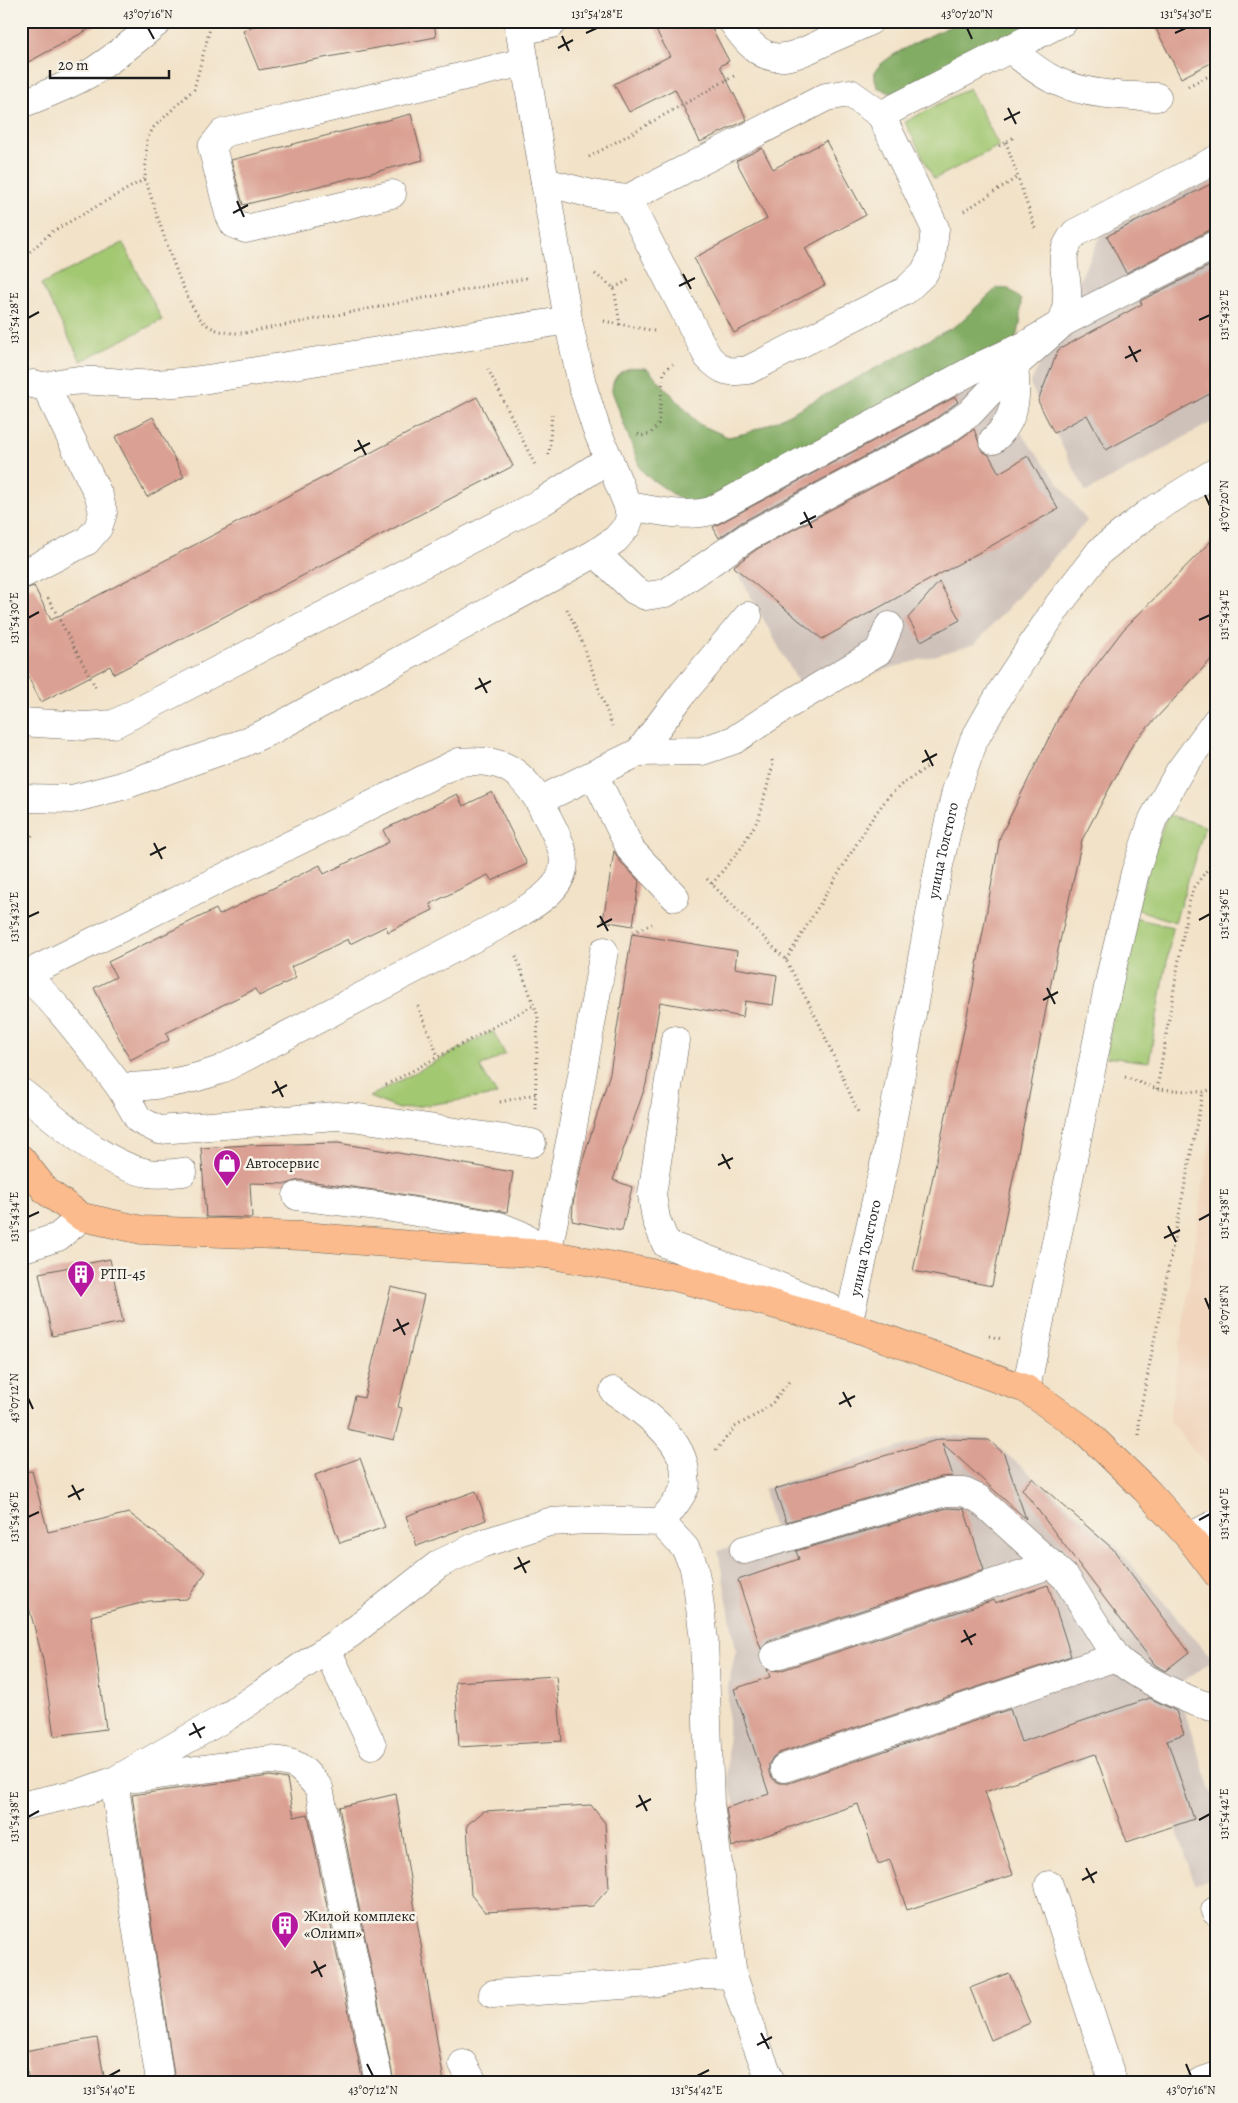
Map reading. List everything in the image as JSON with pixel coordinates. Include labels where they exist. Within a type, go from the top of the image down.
[{"type":"main road","points":[[21,1159],[46,1191],[82,1217],[142,1230],[303,1236],[547,1254],[675,1278],[848,1325],[1026,1389],[1084,1430],[1145,1489],[1189,1537],[1217,1574]]},
{"type":"street","points":[[21,104],[90,73],[118,55],[160,21]]},
{"type":"street","points":[[21,798],[72,799],[122,786],[243,743],[274,729],[596,553],[616,539],[627,526],[630,517],[628,506],[596,428],[582,384],[568,320],[524,62],[519,26],[551,24],[554,21]]},
{"type":"street","points":[[732,21],[743,38],[754,48],[769,56],[790,58],[870,21]]},
{"type":"street","points":[[880,115],[1064,21]]},
{"type":"street","points":[[1009,48],[1035,69],[1069,86],[1103,92],[1158,97]]},
{"type":"street","points":[[392,194],[246,230],[234,224],[229,214],[212,147],[223,133],[524,62]]},
{"type":"street","points":[[545,182],[592,194],[627,199],[826,97],[850,93],[880,115],[935,228],[932,257],[924,273],[905,291],[748,370],[723,371],[708,357],[627,199]]},
{"type":"street","points":[[596,553],[634,590],[646,596],[666,593],[749,536],[943,432],[970,413],[1014,366],[1064,322],[1068,298],[1063,254],[1066,244],[1075,233],[1217,159]]},
{"type":"street","points":[[628,506],[683,514],[699,514],[711,510],[982,365],[1024,346],[1064,322],[1217,244]]},
{"type":"street","points":[[27,572],[88,541],[98,528],[103,513],[99,496],[40,386],[73,380],[168,384],[208,379],[568,320]]},
{"type":"street","points":[[993,440],[1004,430],[1014,407],[1016,390],[1014,366]]},
{"type":"street","points":[[21,722],[84,726],[114,724],[541,490],[609,459]]},
{"type":"street","name":"улица Толстого","points":[[848,1325],[886,1156],[939,865],[956,791],[974,740],[1003,689],[1059,604],[1100,551],[1147,514],[1217,471]]},
{"type":"street","points":[[639,752],[683,693],[748,616]]},
{"type":"street","points":[[539,801],[639,752],[702,751],[734,740],[879,652],[889,626]]},
{"type":"street","points":[[1026,1389],[1111,973],[1135,873],[1153,819],[1178,772],[1217,720]]},
{"type":"street","points":[[120,1087],[151,1087],[198,1078],[220,1070],[503,923],[552,891],[562,873],[563,856],[539,801],[516,773],[490,760],[459,762],[22,976],[39,988],[53,1003],[120,1087],[139,1120],[159,1130],[336,1116],[532,1144]]},
{"type":"street","points":[[594,775],[629,861],[675,897]]},
{"type":"street","points":[[297,1196],[360,1203],[499,1226],[521,1235],[547,1254],[575,1118],[604,952]]},
{"type":"street","points":[[675,1040],[652,1196],[656,1219],[666,1244],[826,1306],[840,1315],[848,1325]]},
{"type":"street","points":[[21,1092],[82,1139],[117,1163],[149,1174],[183,1172]]},
{"type":"street","points":[[21,1249],[58,1237],[82,1217]]},
{"type":"street","points":[[614,1392],[639,1408],[670,1437],[685,1461],[685,1488],[661,1522]]},
{"type":"street","points":[[744,1550],[945,1492],[964,1492],[979,1499],[1066,1578],[1116,1657],[1124,1665],[1147,1680],[1215,1714]]},
{"type":"street","points":[[21,1829],[29,1805],[83,1792],[114,1781],[228,1716],[350,1634],[439,1564],[481,1544],[549,1522],[589,1520],[661,1522],[685,1548],[693,1564],[697,1583],[704,1640],[710,1803],[733,1975],[753,2036],[771,2082]]},
{"type":"street","points":[[1189,1537],[1217,1523]]},
{"type":"street","points":[[774,1656],[1052,1564]]},
{"type":"street","points":[[327,1650],[372,1745]]},
{"type":"street","points":[[784,1768],[1116,1657]]},
{"type":"street","points":[[114,1781],[270,1760],[287,1761],[298,1765],[318,1788],[378,2082]]},
{"type":"street","points":[[114,1781],[160,2082]]},
{"type":"street","points":[[1049,1885],[1113,2082]]},
{"type":"street","points":[[493,1994],[651,1983],[702,1974],[733,1975]]},
{"type":"street","points":[[1200,2082],[1217,2076]]},
{"type":"path","points":[[212,21],[194,88],[154,127],[147,140],[145,178],[186,296],[206,325],[225,333],[244,333],[530,277]]},
{"type":"path","points":[[545,182],[769,56]]},
{"type":"path","points":[[999,146],[1016,136]]},
{"type":"path","points":[[935,228],[1018,177]]},
{"type":"path","points":[[21,270],[26,255],[53,231],[145,178]]},
{"type":"path","points":[[21,255],[26,255]]},
{"type":"path","points":[[568,320],[602,321],[698,339]]},
{"type":"path","points":[[471,335],[541,490]]},
{"type":"path","points":[[634,432],[641,436],[650,434],[658,425],[664,371],[670,365],[678,363],[715,364]]},
{"type":"path","points":[[541,490],[549,455],[552,407]]},
{"type":"path","points":[[27,572],[114,724]]},
{"type":"path","points":[[583,644],[603,698]]},
{"type":"path","points":[[712,884],[741,848],[758,818],[773,764],[759,724]]},
{"type":"path","points":[[786,960],[871,820],[888,797],[901,785],[930,765],[974,740]]},
{"type":"path","points":[[1217,857],[1194,887],[1188,906],[1157,1089],[1203,1092],[1217,1088]]},
{"type":"path","points":[[705,878],[786,960],[819,1023],[870,1139],[879,1151],[886,1156]]},
{"type":"path","points":[[604,952],[607,941],[658,921],[672,912],[676,904],[675,897]]},
{"type":"path","points":[[503,923],[538,1016],[536,1094]]},
{"type":"path","points":[[404,973],[438,1056],[534,1005]]},
{"type":"path","points":[[1139,1441],[1139,1418],[1203,1092]]},
{"type":"path","points":[[735,1427],[761,1412],[773,1402],[791,1379]]},
{"type":"shaded area","points":[[1217,174],[1217,419],[1086,492],[1030,384],[1102,233]]},
{"type":"shaded area","points":[[975,372],[1087,521],[975,644],[804,693],[709,520]]},
{"type":"shaded area","points":[[1217,1092],[1217,1477],[1169,1421]]},
{"type":"shaded area","points":[[939,1435],[987,1438],[1115,1545],[1213,1660],[1176,1688],[1217,1807],[1217,1876],[1195,1884],[1146,1739],[1033,1777],[1022,1749],[747,1842],[728,1783],[728,1685],[736,1650],[718,1551],[774,1531],[764,1489]]},
{"type":"green space","points":[[962,21],[1037,21],[900,92],[890,93],[877,87],[875,72],[888,58]]},
{"type":"green space","points":[[969,88],[999,146],[934,179],[905,122]]},
{"type":"green space","points":[[123,243],[162,320],[81,361],[41,284]]},
{"type":"green space","points":[[997,288],[1009,289],[1021,300],[1020,326],[1015,339],[703,501],[686,503],[647,476],[640,468],[612,391],[615,378],[623,371],[629,368],[648,369],[699,424],[728,437],[747,433],[776,421],[957,325]]},
{"type":"green space","points":[[1167,814],[1205,826],[1175,922],[1136,909]]},
{"type":"green space","points":[[1129,917],[1173,927],[1149,1062],[1106,1057]]},
{"type":"green space","points":[[493,1031],[505,1054],[480,1067],[497,1095],[399,1109],[369,1097]]},
{"type":"building","points":[[21,21],[104,21],[21,66]]},
{"type":"building","points":[[263,21],[434,21],[436,37],[259,70],[243,31]]},
{"type":"building","points":[[651,21],[708,21],[729,61],[720,66],[747,120],[700,142],[675,89],[629,112],[614,84],[670,56]]},
{"type":"building","points":[[1152,21],[1217,21],[1217,60],[1181,78]]},
{"type":"building","points":[[411,114],[423,160],[243,205],[231,160]]},
{"type":"building","points":[[826,141],[866,215],[805,248],[825,285],[734,333],[694,258],[767,219],[736,161],[762,148],[773,169]]},
{"type":"building","points":[[1217,181],[1217,229],[1210,230],[1126,273],[1107,236]]},
{"type":"building","points":[[1217,262],[1217,390],[1106,450],[1087,415],[1054,433],[1038,401],[1058,350],[1142,304],[1140,301]]},
{"type":"building","points":[[477,397],[513,466],[114,674],[110,666],[41,702],[21,663],[21,590],[34,586],[51,620]]},
{"type":"building","points":[[955,397],[958,402],[935,419],[742,522],[719,538],[713,527]]},
{"type":"building","points":[[153,417],[184,477],[147,497],[115,437]]},
{"type":"building","points":[[974,429],[982,451],[989,455],[999,473],[1028,456],[1058,509],[822,639],[735,568],[734,566],[757,549],[950,446]]},
{"type":"building","points":[[1217,535],[1217,653],[1134,742],[1082,840],[1053,973],[992,1286],[913,1271],[973,987],[1000,837],[1063,709],[1123,630]]},
{"type":"building","points":[[939,582],[960,620],[921,641],[908,618]]},
{"type":"building","points":[[492,792],[527,864],[492,881],[488,875],[430,904],[433,910],[388,932],[386,926],[350,944],[348,939],[291,967],[296,978],[259,996],[255,989],[166,1033],[169,1040],[130,1060],[94,988],[116,977],[108,962],[216,909],[219,915],[320,865],[324,874],[389,842],[383,830],[457,794],[463,806]]},
{"type":"building","points":[[614,851],[620,861],[639,881],[633,926],[603,921]]},
{"type":"building","points":[[632,934],[737,951],[735,968],[777,975],[773,1005],[745,1001],[743,1017],[660,1002],[646,1084],[613,1180],[632,1187],[622,1231],[572,1221],[573,1204],[582,1163],[610,1073]]},
{"type":"building","points":[[338,1143],[513,1172],[507,1212],[389,1192],[299,1180],[287,1184],[250,1183],[252,1218],[206,1217],[201,1148]]},
{"type":"building","name":"РТП-45","points":[[110,1259],[123,1322],[52,1336],[39,1273]]},
{"type":"building","points":[[391,1287],[424,1295],[398,1407],[402,1408],[394,1440],[347,1429],[355,1396],[364,1398]]},
{"type":"building","points":[[940,1439],[989,1440],[1004,1454],[1026,1519],[942,1443],[953,1476],[941,1477],[786,1522],[775,1489]]},
{"type":"building","points":[[360,1458],[385,1527],[340,1543],[315,1475]]},
{"type":"building","points":[[32,1471],[48,1532],[129,1513],[206,1572],[187,1599],[149,1601],[91,1616],[106,1729],[54,1736],[43,1660],[21,1577],[21,1472]]},
{"type":"building","points":[[1032,1478],[1113,1549],[1189,1652],[1165,1671],[1155,1665],[1022,1489]]},
{"type":"building","points":[[476,1491],[486,1520],[417,1546],[406,1516]]},
{"type":"building","points":[[947,1508],[964,1509],[984,1570],[769,1641],[761,1649],[738,1580],[799,1559],[796,1551]]},
{"type":"building","points":[[1048,1585],[1071,1656],[779,1753],[773,1757],[769,1764],[769,1773],[774,1780],[780,1783],[789,1783],[1010,1709],[1021,1742],[1150,1698],[1176,1711],[1184,1734],[1167,1740],[1194,1819],[1127,1842],[1095,1754],[985,1792],[1013,1875],[907,1910],[890,1860],[878,1864],[858,1804],[732,1847],[726,1808],[769,1794],[734,1689],[770,1677],[767,1669],[779,1671],[994,1600],[995,1603]]},
{"type":"building","points":[[556,1676],[562,1741],[459,1747],[455,1682]]},
{"type":"building","name":"Жилой комплекс «Олимп»","points":[[270,1776],[287,1779],[294,1817],[308,1814],[363,2082],[175,2082],[132,1795]]},
{"type":"building","points":[[396,1794],[444,2082],[394,2082],[339,1807]]},
{"type":"building","points":[[591,1805],[605,1823],[609,1888],[593,1906],[485,1912],[471,1895],[467,1825],[484,1811]]},
{"type":"building","points":[[1009,1973],[1030,2023],[991,2040],[970,1988]]},
{"type":"building","points":[[97,2038],[105,2082],[29,2082],[24,2051]]},
{"type":"place","name":"Автосервис","points":[[227,1187]]},
{"type":"place","name":"РТП-45","points":[[81,1298]]},
{"type":"place","name":"Жилой комплекс «Олимп»","points":[[285,1949]]}]
